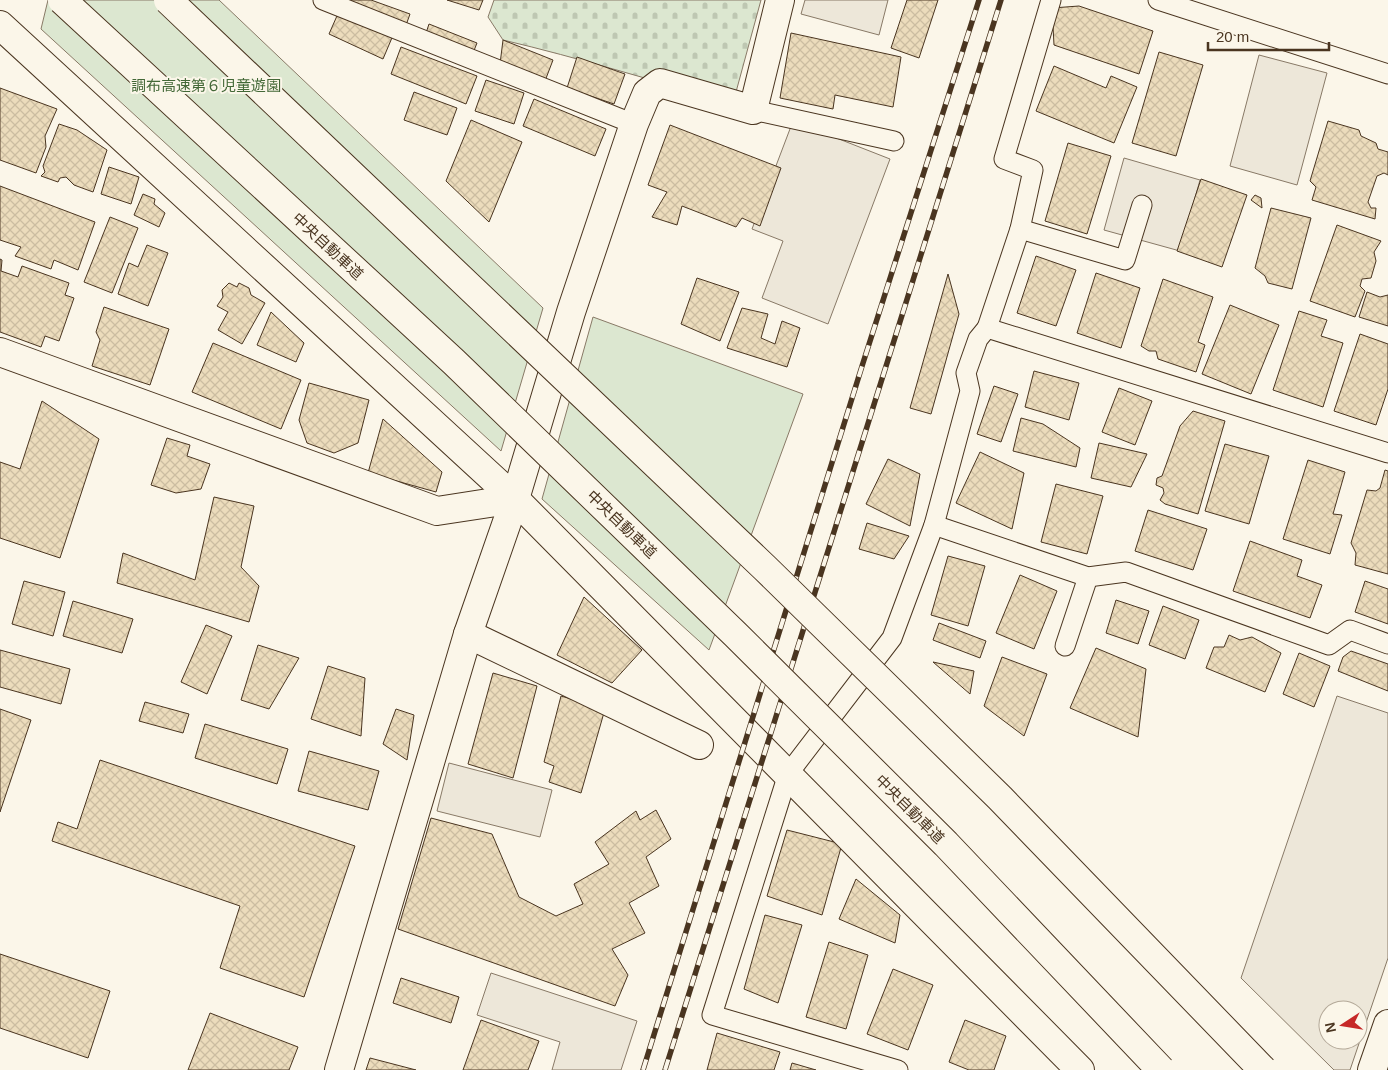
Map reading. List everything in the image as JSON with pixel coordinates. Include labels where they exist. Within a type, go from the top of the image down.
[{"type":"main road","name":"中央自動車道","points":[[62,0],[454,362],[736,635],[946,844],[1160,1070]]},
{"type":"main road","points":[[168,0],[766,568],[1000,798],[1263,1070]]},
{"type":"main road","points":[[339,1070],[468,634],[515,499],[571,312],[634,124],[647,93],[660,84],[753,110],[780,0]]},
{"type":"main road","points":[[0,25],[515,499],[1080,1070]]},
{"type":"main road","points":[[0,352],[438,511],[515,499]]},
{"type":"main road","points":[[468,634],[699,744]]},
{"type":"main road","points":[[1372,1070],[1388,1024]]},
{"type":"lane","points":[[323,0],[634,124]]},
{"type":"lane","points":[[898,1070],[712,1015],[788,774],[892,638],[934,525],[970,391],[966,373],[978,339],[987,328],[1020,229],[1033,170],[1004,159],[1051,0]]},
{"type":"lane","points":[[1158,0],[1388,74]]},
{"type":"lane","points":[[753,110],[894,141]]},
{"type":"lane","points":[[1020,229],[1124,260],[1142,205]]},
{"type":"lane","points":[[987,328],[1388,453]]},
{"type":"lane","points":[[934,525],[1088,577],[1126,572],[1329,645],[1350,630],[1388,644]]},
{"type":"lane","points":[[1065,646],[1088,577]]},
{"type":"green space","name":"調布高速第６児童遊園","points":[[48,0],[219,0],[543,308],[501,451],[41,29]]},
{"type":"green space","points":[[494,0],[761,0],[733,103],[589,62],[503,40],[488,17]]},
{"type":"green space","points":[[593,317],[803,394],[709,650],[542,499]]},
{"type":"shaded area","points":[[805,0],[888,0],[879,35],[801,14]]},
{"type":"shaded area","points":[[1259,55],[1327,73],[1297,185],[1230,166]]},
{"type":"shaded area","points":[[793,121],[890,159],[828,324],[762,298],[783,241],[752,229]]},
{"type":"shaded area","points":[[1124,158],[1200,180],[1180,251],[1104,230]]},
{"type":"shaded area","points":[[1337,696],[1388,713],[1388,958],[1368,1017],[1368,1000],[1318,1000],[1318,1050],[1357,1050],[1350,1070],[1334,1070],[1241,978]]},
{"type":"shaded area","points":[[449,763],[552,790],[540,837],[437,811]]},
{"type":"shaded area","points":[[491,973],[637,1021],[621,1070],[552,1070],[560,1042],[477,1015]]},
{"type":"building","points":[[344,0],[371,0],[410,14],[405,28]]},
{"type":"building","points":[[447,0],[483,0],[479,10]]},
{"type":"building","points":[[907,0],[938,0],[919,58],[891,48]]},
{"type":"building","points":[[1079,6],[1153,31],[1139,74],[1054,45],[1052,8]]},
{"type":"building","points":[[340,9],[394,33],[383,59],[329,34]]},
{"type":"building","points":[[429,24],[477,43],[471,58],[424,39]]},
{"type":"building","points":[[791,33],[901,57],[893,107],[835,95],[833,109],[780,98]]},
{"type":"building","points":[[503,40],[553,60],[545,81],[500,64]]},
{"type":"building","points":[[401,47],[477,76],[466,104],[391,74]]},
{"type":"building","points":[[1159,52],[1203,65],[1176,156],[1132,143]]},
{"type":"building","points":[[577,57],[625,74],[614,104],[567,88]]},
{"type":"building","points":[[1054,66],[1106,88],[1111,76],[1137,87],[1114,143],[1036,111]]},
{"type":"building","points":[[486,80],[524,93],[514,124],[475,111]]},
{"type":"building","points":[[0,88],[57,109],[45,136],[46,147],[36,173],[0,160]]},
{"type":"building","points":[[414,92],[457,108],[447,135],[404,120]]},
{"type":"building","points":[[534,99],[606,129],[595,156],[523,126]]},
{"type":"building","points":[[471,120],[522,142],[489,222],[446,181]]},
{"type":"building","points":[[1328,121],[1359,130],[1361,136],[1376,143],[1378,149],[1388,152],[1388,175],[1384,173],[1377,176],[1368,202],[1371,208],[1376,208],[1375,219],[1312,200],[1316,187],[1310,181]]},
{"type":"building","points":[[59,124],[77,130],[107,150],[93,192],[74,185],[66,177],[60,178],[58,182],[41,176],[45,172],[43,166]]},
{"type":"building","points":[[670,125],[781,168],[760,226],[742,218],[736,227],[682,206],[677,225],[652,217],[667,192],[648,185]]},
{"type":"building","points":[[1068,143],[1111,156],[1087,234],[1045,221]]},
{"type":"building","points":[[109,167],[139,177],[131,204],[101,194]]},
{"type":"building","points":[[1201,179],[1247,195],[1222,267],[1177,251]]},
{"type":"building","points":[[0,186],[95,222],[78,270],[54,260],[51,269],[15,256],[21,247],[0,240]]},
{"type":"building","points":[[143,194],[155,199],[154,204],[165,213],[159,227],[134,215]]},
{"type":"building","points":[[1255,195],[1261,198],[1262,208],[1251,200]]},
{"type":"building","points":[[1271,208],[1311,218],[1292,289],[1268,283],[1265,276],[1255,268]]},
{"type":"building","points":[[110,217],[138,228],[112,293],[84,282]]},
{"type":"building","points":[[1337,225],[1381,241],[1374,252],[1376,261],[1371,278],[1362,279],[1360,286],[1365,291],[1355,317],[1310,301]]},
{"type":"building","points":[[147,245],[168,253],[148,306],[118,294],[129,263],[138,267]]},
{"type":"building","points":[[1036,256],[1076,270],[1056,326],[1017,313]]},
{"type":"building","points":[[0,259],[2,260],[1,271],[18,277],[22,266],[69,283],[65,295],[74,298],[59,341],[45,336],[41,347],[0,332]]},
{"type":"building","points":[[1096,273],[1140,288],[1121,348],[1077,333]]},
{"type":"building","points":[[948,274],[959,314],[931,414],[910,408]]},
{"type":"building","points":[[697,278],[739,292],[720,341],[681,324]]},
{"type":"building","points":[[1163,279],[1213,297],[1198,342],[1205,345],[1196,372],[1158,359],[1156,351],[1149,351],[1141,346]]},
{"type":"building","points":[[229,283],[237,287],[239,283],[249,288],[251,295],[265,303],[242,344],[218,330],[228,312],[217,306],[223,297],[222,290]]},
{"type":"building","points":[[1367,292],[1380,297],[1388,295],[1388,326],[1359,317]]},
{"type":"building","points":[[1230,305],[1279,325],[1251,394],[1202,374]]},
{"type":"building","points":[[104,307],[169,329],[150,385],[92,366],[100,340],[96,332]]},
{"type":"building","points":[[742,308],[768,314],[761,338],[775,344],[782,321],[800,328],[787,367],[727,348]]},
{"type":"building","points":[[1299,311],[1327,320],[1321,336],[1343,343],[1323,407],[1273,390]]},
{"type":"building","points":[[271,312],[304,343],[296,362],[257,345]]},
{"type":"building","points":[[1360,334],[1388,344],[1388,389],[1376,425],[1334,411]]},
{"type":"building","points":[[213,343],[301,380],[281,429],[192,392]]},
{"type":"building","points":[[1034,371],[1079,383],[1069,420],[1025,407]]},
{"type":"building","points":[[309,383],[369,400],[358,443],[334,453],[307,443],[299,420]]},
{"type":"building","points":[[994,386],[1018,394],[1001,442],[977,434]]},
{"type":"building","points":[[1119,388],[1152,401],[1135,445],[1102,432]]},
{"type":"building","points":[[42,401],[99,439],[60,558],[0,538],[0,462],[20,469]]},
{"type":"building","points":[[1193,411],[1225,421],[1198,514],[1165,504],[1160,500],[1164,493],[1163,488],[1156,485],[1157,478],[1162,476],[1180,426]]},
{"type":"building","points":[[1021,418],[1043,424],[1080,448],[1076,467],[1013,451]]},
{"type":"building","points":[[383,419],[442,472],[436,492],[368,473]]},
{"type":"building","points":[[167,438],[190,445],[187,456],[210,464],[201,489],[176,493],[151,485]]},
{"type":"building","points":[[1099,443],[1147,454],[1131,487],[1091,478]]},
{"type":"building","points":[[1225,444],[1269,456],[1249,524],[1205,511]]},
{"type":"building","points":[[980,452],[1024,473],[1012,529],[956,503]]},
{"type":"building","points":[[888,459],[920,474],[910,526],[866,504]]},
{"type":"building","points":[[1308,460],[1345,472],[1333,514],[1342,515],[1330,554],[1283,539]]},
{"type":"building","points":[[1385,470],[1388,471],[1388,574],[1355,565],[1356,553],[1351,543],[1367,490],[1376,491],[1380,488]]},
{"type":"building","points":[[1056,484],[1103,496],[1087,554],[1041,542]]},
{"type":"building","points":[[214,497],[254,506],[241,567],[259,586],[249,622],[117,583],[123,553],[195,580]]},
{"type":"building","points":[[1148,510],[1207,529],[1193,570],[1135,551]]},
{"type":"building","points":[[867,523],[909,536],[894,559],[859,549]]},
{"type":"building","points":[[1250,541],[1302,560],[1297,576],[1322,585],[1310,618],[1233,591]]},
{"type":"building","points":[[948,556],[985,566],[968,626],[931,615]]},
{"type":"building","points":[[1020,575],[1057,591],[1034,649],[996,633]]},
{"type":"building","points":[[24,581],[65,592],[53,636],[12,624]]},
{"type":"building","points":[[1365,581],[1388,589],[1388,624],[1355,612]]},
{"type":"building","points":[[584,597],[642,650],[612,683],[557,655]]},
{"type":"building","points":[[1116,600],[1149,611],[1138,644],[1106,633]]},
{"type":"building","points":[[73,601],[133,619],[122,653],[63,636]]},
{"type":"building","points":[[1163,606],[1199,620],[1185,659],[1149,645]]},
{"type":"building","points":[[939,623],[986,641],[980,658],[933,640]]},
{"type":"building","points":[[206,625],[232,636],[207,694],[181,682]]},
{"type":"building","points":[[1229,635],[1240,640],[1252,637],[1281,653],[1265,692],[1206,668],[1214,647],[1224,647]]},
{"type":"building","points":[[258,645],[299,658],[269,709],[241,700]]},
{"type":"building","points":[[1096,648],[1146,669],[1138,737],[1070,708]]},
{"type":"building","points":[[0,650],[70,669],[61,704],[0,687]]},
{"type":"building","points":[[1351,651],[1388,664],[1388,691],[1338,671],[1343,657]]},
{"type":"building","points":[[1299,653],[1330,666],[1314,707],[1283,694]]},
{"type":"building","points":[[1002,657],[1047,674],[1024,736],[984,706]]},
{"type":"building","points":[[933,662],[974,671],[970,694]]},
{"type":"building","points":[[328,666],[365,678],[361,736],[311,719]]},
{"type":"building","points":[[493,673],[537,686],[513,778],[468,764]]},
{"type":"building","points":[[561,696],[605,709],[581,793],[549,782],[554,766],[544,762]]},
{"type":"building","points":[[145,702],[189,714],[183,733],[139,721]]},
{"type":"building","points":[[0,709],[31,720],[0,812]]},
{"type":"building","points":[[396,709],[414,715],[407,760],[383,744]]},
{"type":"building","points":[[205,724],[288,749],[277,784],[195,758]]},
{"type":"building","points":[[309,751],[379,771],[368,810],[298,791]]},
{"type":"building","points":[[100,760],[355,846],[304,997],[220,968],[240,906],[52,841],[58,822],[77,829]]},
{"type":"building","points":[[656,810],[671,839],[646,857],[659,886],[629,903],[645,933],[612,949],[628,975],[615,1006],[398,929],[431,818],[492,834],[519,897],[556,916],[583,904],[574,884],[609,864],[595,842],[636,811],[640,820]]},
{"type":"building","points":[[787,830],[842,844],[822,915],[767,896]]},
{"type":"building","points":[[856,879],[900,915],[895,943],[839,919]]},
{"type":"building","points":[[765,915],[802,925],[778,1003],[744,989]]},
{"type":"building","points":[[829,942],[868,955],[846,1029],[806,1017]]},
{"type":"building","points":[[0,954],[110,991],[88,1058],[0,1028]]},
{"type":"building","points":[[893,969],[933,985],[908,1050],[867,1034]]},
{"type":"building","points":[[401,978],[459,997],[451,1023],[393,1003]]},
{"type":"building","points":[[210,1013],[298,1047],[289,1070],[188,1070]]},
{"type":"building","points":[[481,1020],[539,1041],[528,1070],[463,1070]]},
{"type":"building","points":[[965,1020],[1006,1036],[994,1070],[969,1070],[949,1062]]},
{"type":"building","points":[[717,1033],[780,1052],[774,1070],[707,1070]]},
{"type":"building","points":[[370,1058],[416,1070],[366,1070]]},
{"type":"building","points":[[792,1063],[816,1070],[790,1070]]},
{"type":"railway","points":[[643,1070],[863,363],[979,0]]},
{"type":"railway","points":[[665,1070],[1001,0]]}]
